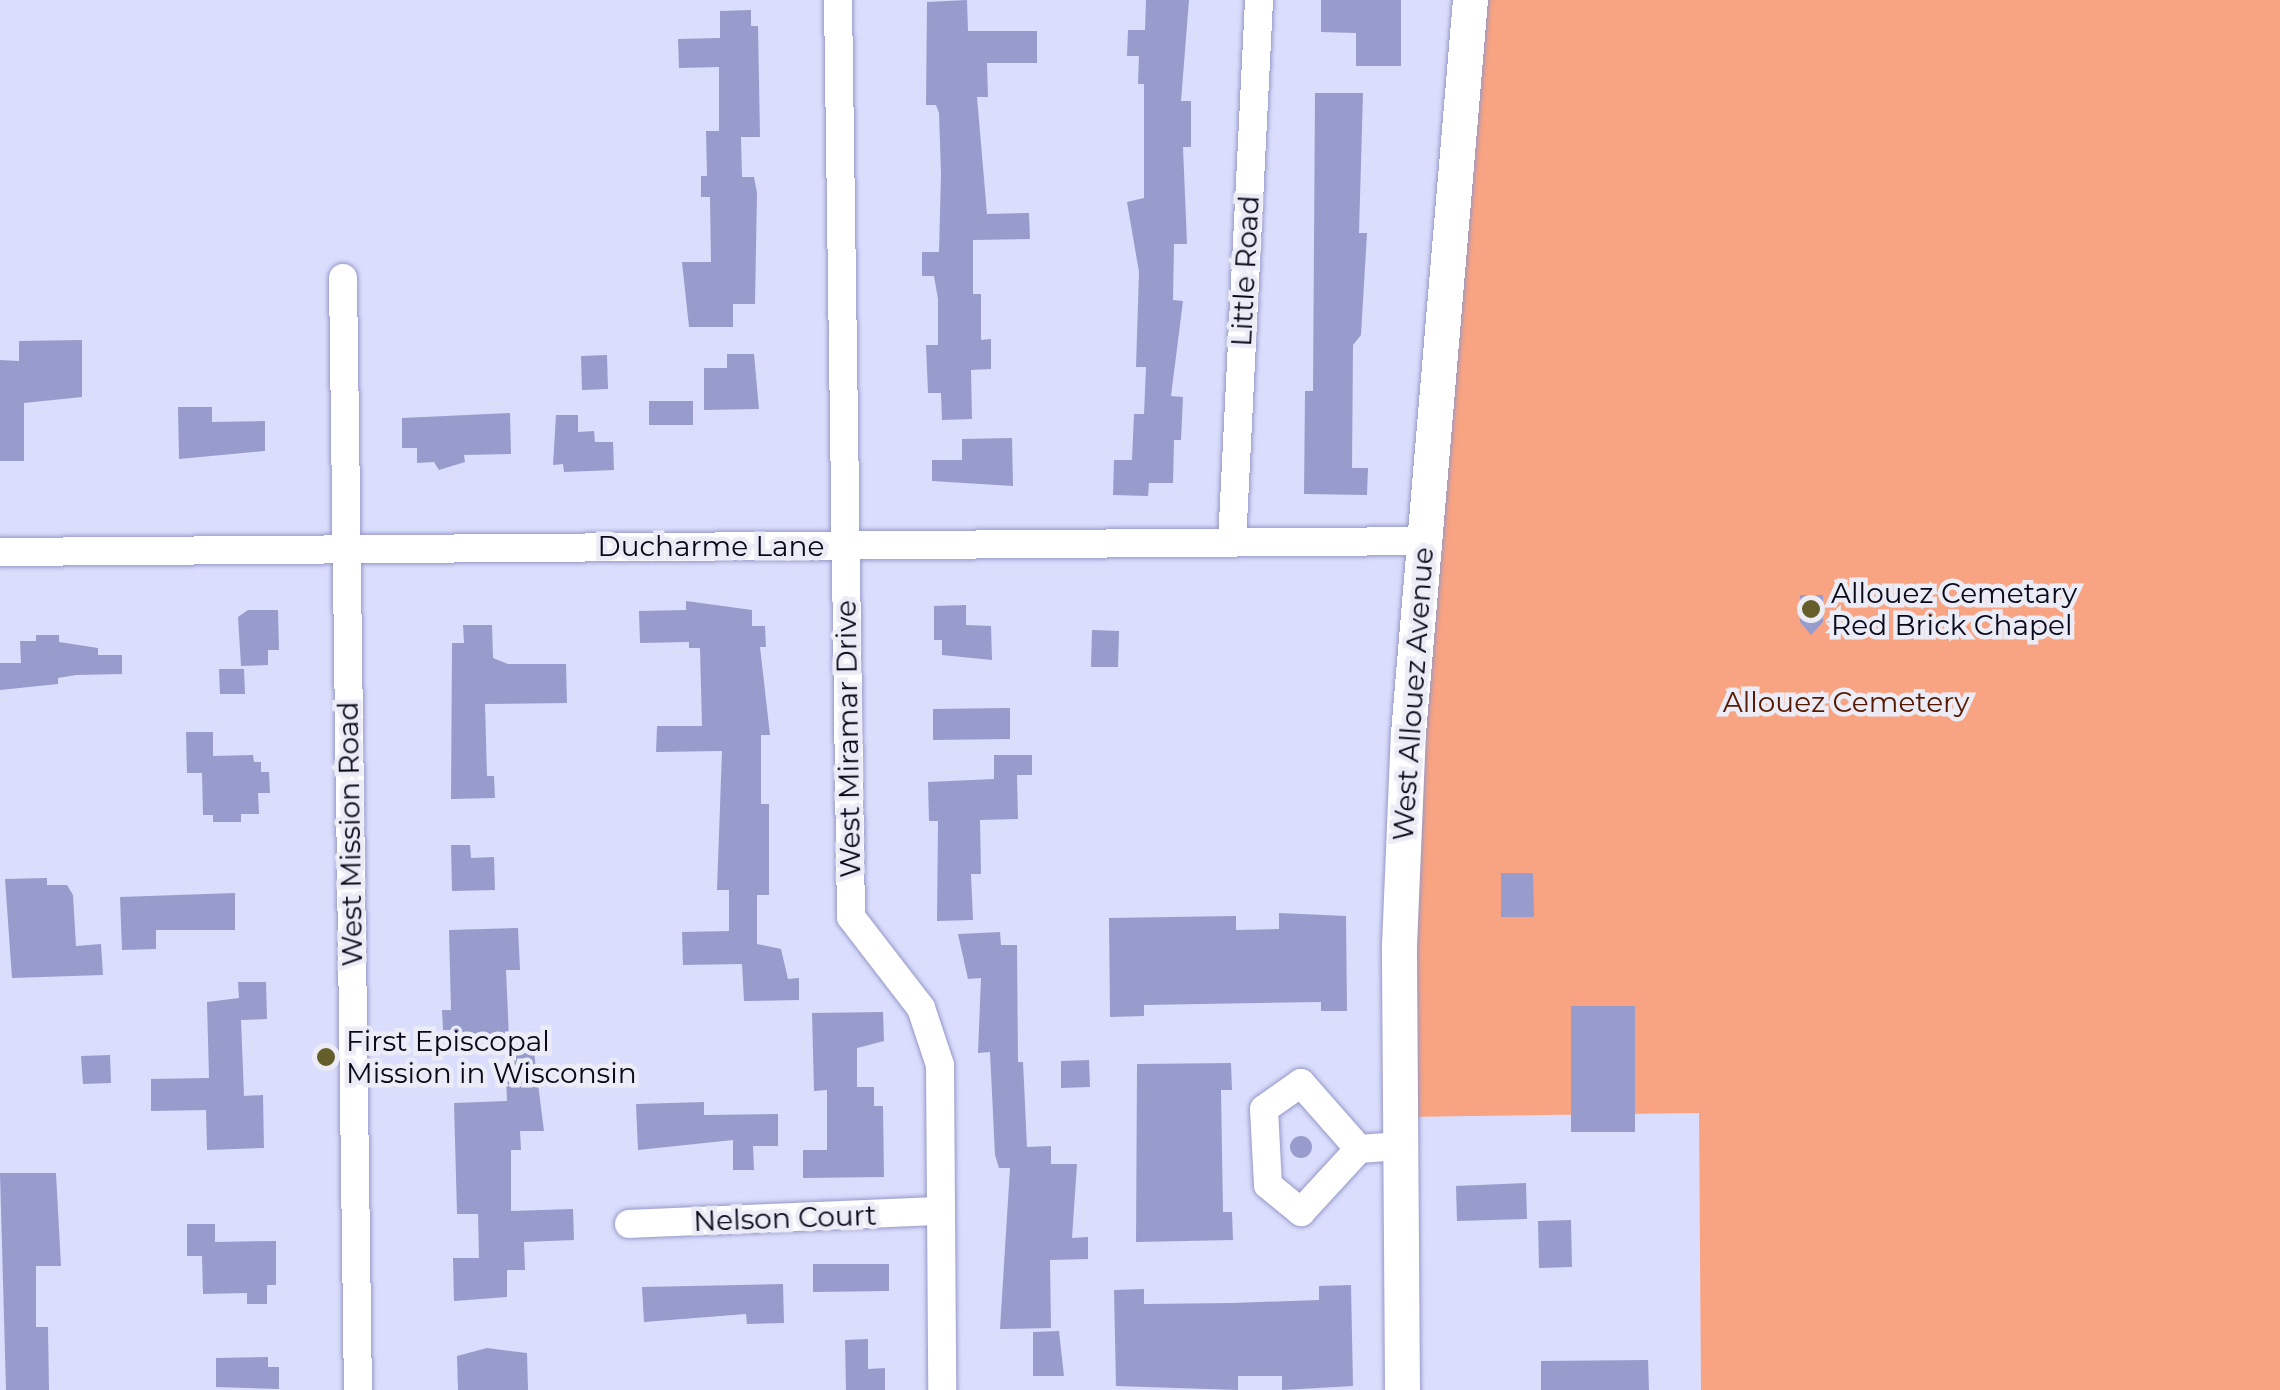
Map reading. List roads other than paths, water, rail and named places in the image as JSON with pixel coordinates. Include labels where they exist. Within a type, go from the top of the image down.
[{"type":"street","name":"West Miramar Drive","points":[[838,0],[851,917],[920,1008],[934,1042],[941,1212],[942,1390]]},
{"type":"street","name":"Little Road","points":[[1232,543],[1259,0]]},
{"type":"street","name":"West Allouez Avenue","points":[[1402,1390],[1399,945],[1422,542],[1470,0]]},
{"type":"street","name":"West Mission Road","points":[[343,278],[358,1390]]},
{"type":"street","name":"Ducharme Lane","points":[[0,552],[1422,542]]},
{"type":"street","points":[[1359,1149],[1400,1146]]},
{"type":"street","name":"Nelson Court","points":[[629,1224],[941,1212]]},
{"type":"place","name":"Allouez Cemetary Red Brick Chapel","points":[[1811,609]]},
{"type":"place","name":"First Episcopal Mission in Wisconsin","points":[[326,1057]]},
{"type":"park label","name":"Allouez Cemetery","points":[[1846,702]]}]
